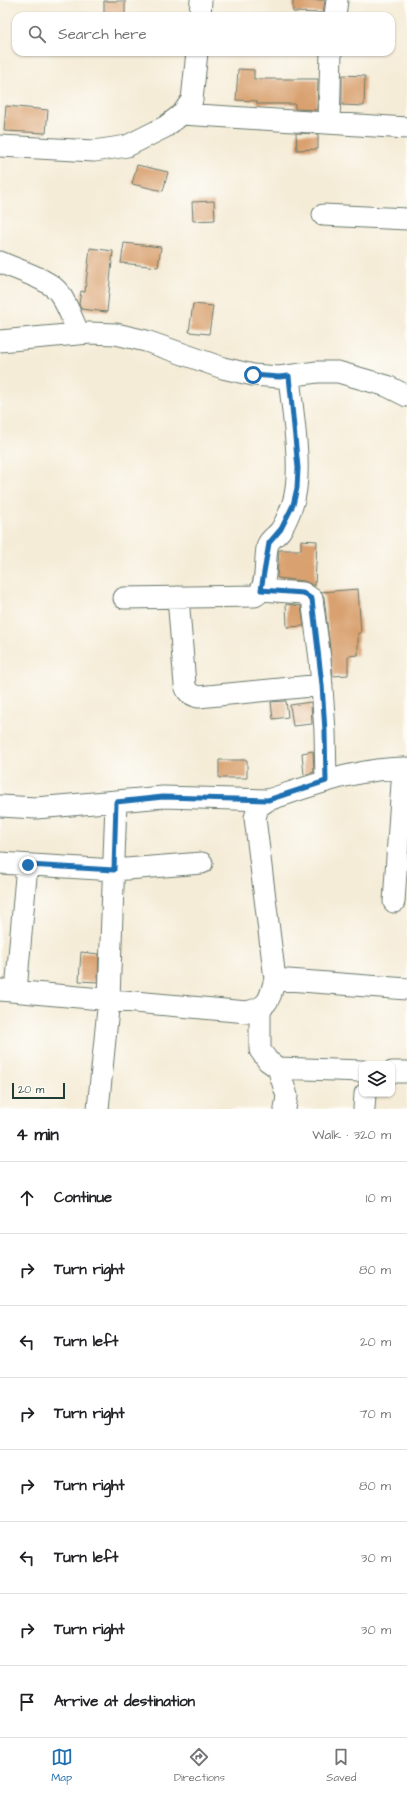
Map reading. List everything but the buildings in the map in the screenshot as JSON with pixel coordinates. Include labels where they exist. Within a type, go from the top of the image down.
[{"type":"street","points":[[200,12],[201,0]]},
{"type":"street","points":[[335,12],[337,0]]},
{"type":"street","points":[[0,146],[94,151],[127,146],[165,127],[182,114],[192,100],[197,56]]},
{"type":"street","points":[[329,123],[331,56]]},
{"type":"street","points":[[182,114],[407,128]]},
{"type":"street","points":[[323,215],[407,219]]},
{"type":"street","points":[[0,262],[43,280],[54,287],[61,294],[78,334]]},
{"type":"street","points":[[0,341],[89,333],[116,334],[146,341],[223,368],[253,375],[279,377],[317,372],[338,372],[387,386],[407,396]]},
{"type":"street","points":[[124,598],[255,596],[261,590],[269,543],[281,529],[293,505],[297,488],[298,468],[289,376]]},
{"type":"street","points":[[261,590],[303,593],[312,599],[322,685],[326,781]]},
{"type":"street","points":[[178,597],[185,685],[190,694],[198,697],[322,685]]},
{"type":"street","points":[[28,865],[8,990],[248,1012],[260,1008],[269,1002],[275,979],[256,818],[258,807],[268,800],[326,781],[357,773],[391,768],[405,768],[394,902]]},
{"type":"street","points":[[0,806],[36,808],[163,797],[268,800]]},
{"type":"street","points":[[98,1109],[109,999],[116,802]]},
{"type":"street","points":[[0,863],[114,870],[202,863]]},
{"type":"street","points":[[275,979],[407,989]]},
{"type":"street","points":[[260,1008],[260,1050],[268,1061],[278,1068],[359,1071]]},
{"type":"street","points":[[278,1068],[286,1096],[285,1109]]},
{"type":"street","points":[[395,1072],[407,1072]]},
{"type":"street","points":[[364,1109],[365,1097]]},
{"type":"route","points":[[28,865],[114,870],[116,802],[163,797],[268,800],[326,781],[325,731],[320,659],[312,599],[303,593],[261,590],[264,580],[269,543],[281,529],[293,505],[297,488],[298,468],[289,376],[279,377],[253,375]]}]
